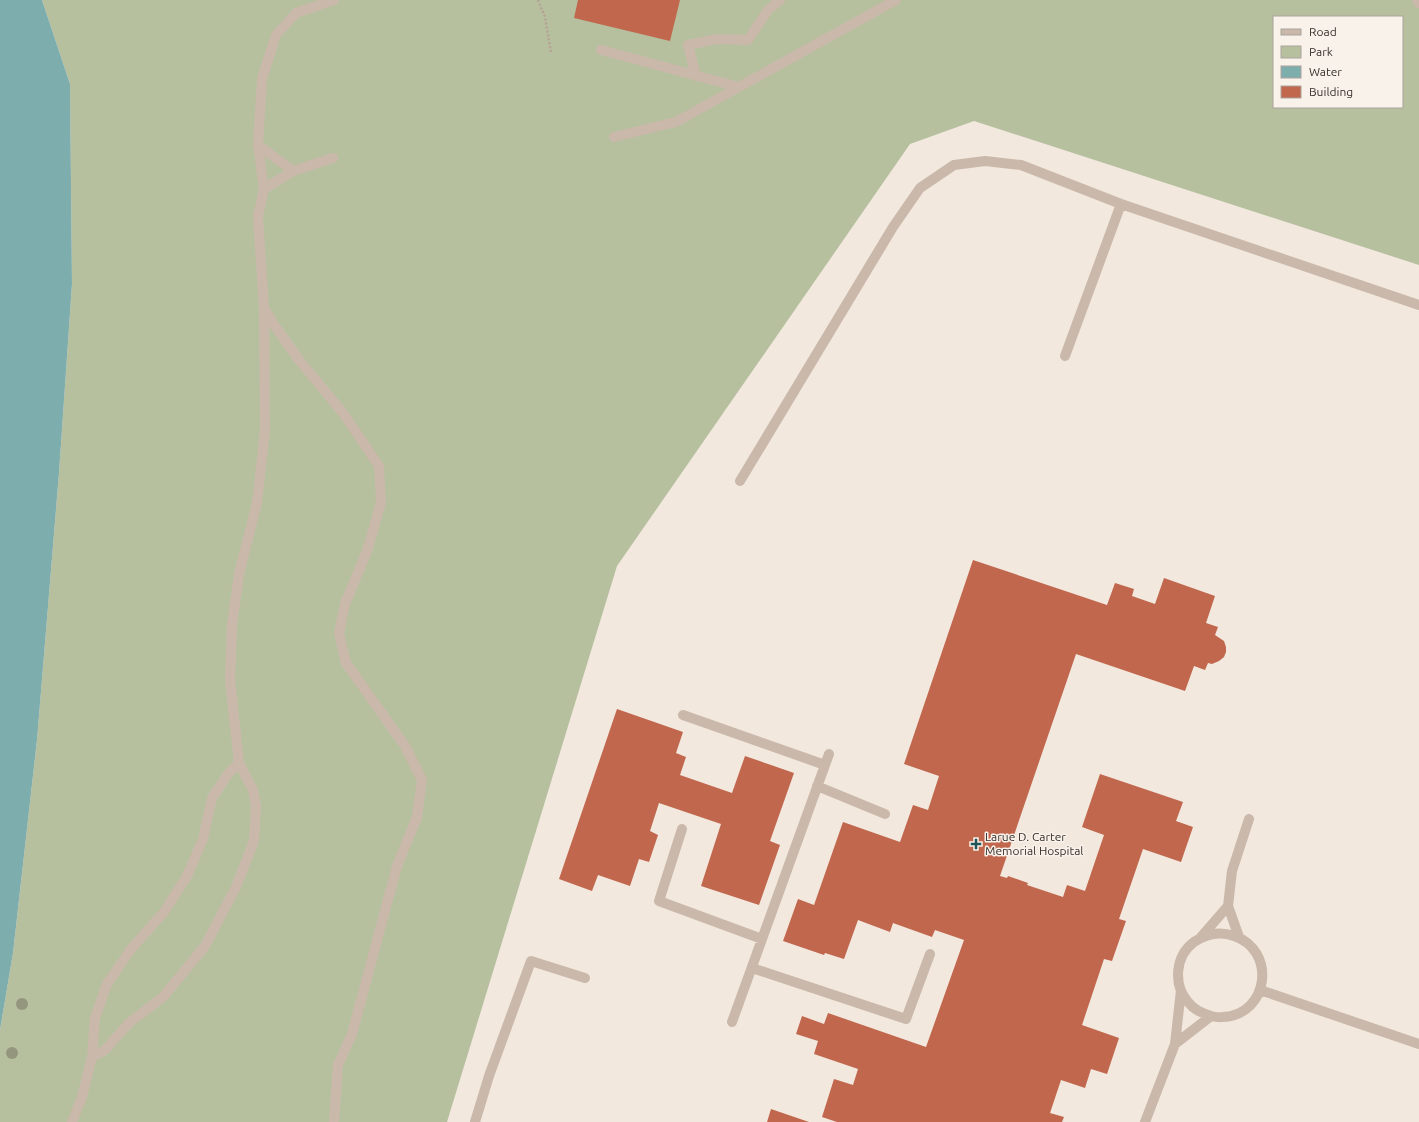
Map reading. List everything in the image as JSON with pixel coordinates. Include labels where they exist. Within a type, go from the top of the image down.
[{"type":"street","points":[[92,1057],[105,1050],[129,1023],[163,997],[205,946],[236,887],[254,841],[256,806],[253,790],[238,763],[230,680],[232,625],[239,574],[257,503],[265,430],[264,308],[258,216],[264,189],[258,145],[262,79],[276,35],[296,13],[334,0]]},
{"type":"street","points":[[696,76],[688,45],[716,39],[748,40],[768,10],[780,0]]},
{"type":"street","points":[[614,137],[676,122],[896,0]]},
{"type":"street","points":[[601,50],[739,87]]},
{"type":"street","points":[[258,145],[293,171]]},
{"type":"street","points":[[264,189],[293,171],[334,158]]},
{"type":"street","points":[[740,481],[893,227],[920,188],[954,165],[985,160],[1021,165],[1121,204],[1419,305]]},
{"type":"street","points":[[1064,356],[1121,204]]},
{"type":"street","points":[[264,308],[299,360],[343,413],[379,466],[381,503],[367,551],[345,604],[339,633],[346,663],[405,746],[422,780],[417,817],[397,866],[352,1034],[338,1065],[334,1122]]},
{"type":"street","points":[[683,715],[825,765]]},
{"type":"street","points":[[732,1022],[829,754]]},
{"type":"street","points":[[72,1122],[82,1097],[92,1057],[95,1018],[107,984],[131,949],[164,912],[187,876],[203,839],[212,798],[228,774],[238,763]]},
{"type":"street","points":[[817,786],[885,814]]},
{"type":"street","points":[[1239,937],[1228,906],[1232,871],[1249,820]]},
{"type":"street","points":[[682,829],[659,901],[762,939]]},
{"type":"street","points":[[1199,938],[1212,933],[1226,933],[1239,937],[1250,944],[1257,954],[1262,966],[1260,990],[1246,1009],[1235,1015],[1223,1017],[1211,1016],[1198,1011],[1188,1002],[1181,990],[1178,979],[1179,966],[1183,955],[1228,906]]},
{"type":"street","points":[[752,968],[906,1019],[930,954]]},
{"type":"street","points":[[475,1122],[490,1076],[532,961],[585,978]]},
{"type":"street","points":[[1145,1122],[1175,1044],[1181,990]]},
{"type":"street","points":[[1260,990],[1419,1044]]},
{"type":"street","points":[[1175,1044],[1211,1016]]},
{"type":"path","points":[[538,0],[545,17],[551,53]]},
{"type":"green space","points":[[42,0],[1419,0],[1419,265],[974,121],[910,144],[617,566],[447,1122],[0,1122],[0,1030],[13,953],[37,740],[59,473],[72,284],[70,84]]},
{"type":"water","points":[[0,0],[42,0],[70,84],[72,284],[59,473],[37,740],[13,953],[0,1030]]},
{"type":"building","points":[[578,0],[680,0],[670,41],[574,18]]},
{"type":"building","name":"Larue D. Carter Memorial Hospital","points":[[973,560],[1107,605],[1115,583],[1134,589],[1132,596],[1155,604],[1164,578],[1215,596],[1206,623],[1218,627],[1215,635],[1224,641],[1226,647],[1224,657],[1212,664],[1208,663],[1205,670],[1194,666],[1185,691],[1076,654],[1000,876],[1007,878],[1008,876],[1028,883],[1027,885],[1063,897],[1067,885],[1085,891],[1104,835],[1082,827],[1100,774],[1183,802],[1176,821],[1193,827],[1181,862],[1143,849],[1119,919],[1126,921],[1112,961],[1104,959],[1082,1025],[1119,1038],[1107,1074],[1091,1069],[1085,1088],[1061,1080],[1050,1113],[1064,1117],[1062,1122],[837,1122],[822,1117],[834,1079],[853,1085],[858,1069],[814,1054],[818,1041],[796,1034],[802,1016],[824,1024],[828,1013],[926,1047],[964,940],[935,930],[932,937],[893,923],[890,932],[858,920],[844,959],[825,953],[824,955],[783,941],[798,899],[814,905],[843,822],[900,842],[913,805],[928,810],[939,776],[904,764]]},
{"type":"building","points":[[617,709],[683,732],[676,753],[686,757],[680,775],[732,793],[745,756],[794,773],[770,841],[780,845],[759,905],[701,886],[721,824],[659,803],[650,831],[658,835],[649,862],[639,859],[630,886],[598,875],[592,891],[559,879]]},
{"type":"building","points":[[771,1109],[809,1122],[767,1122]]},
{"type":"place","name":"Larue D. Carter Memorial Hospital","points":[[976,844]]}]
